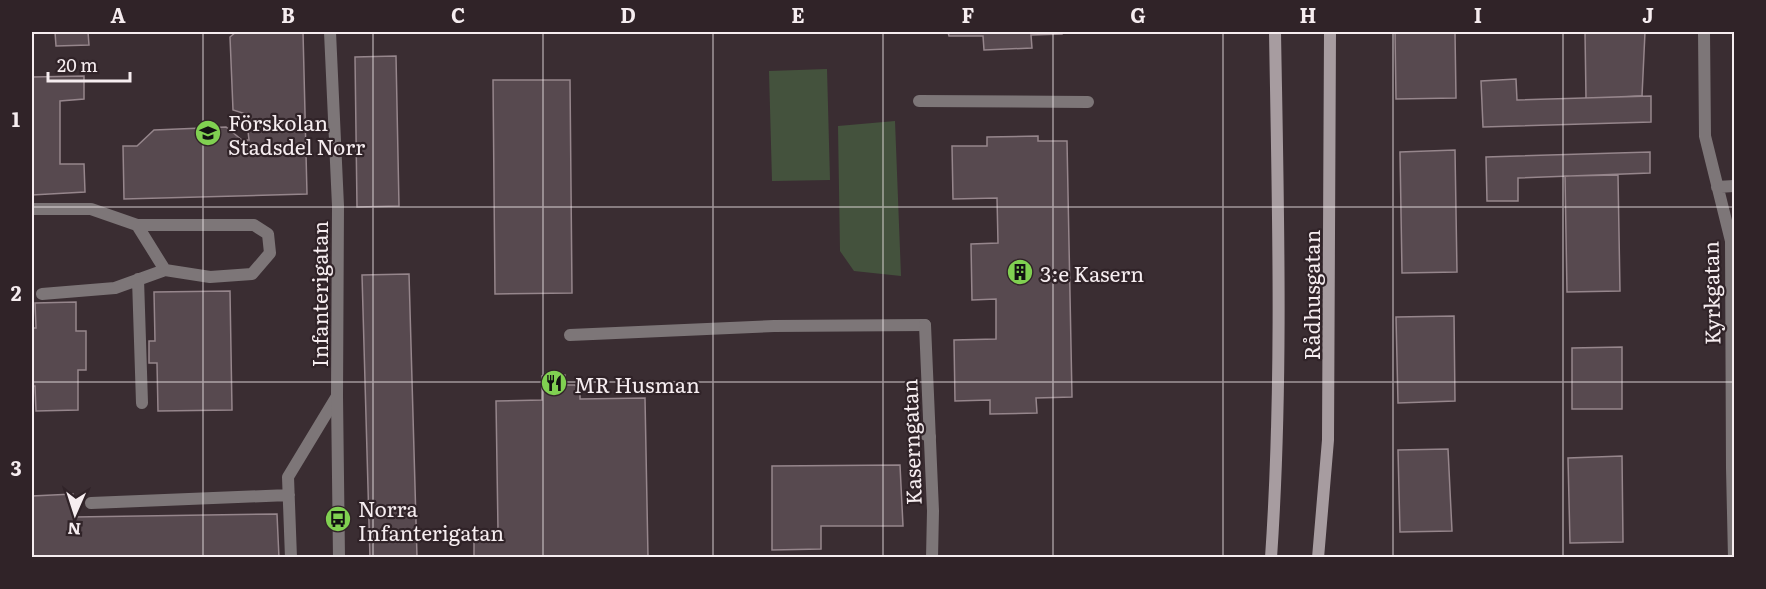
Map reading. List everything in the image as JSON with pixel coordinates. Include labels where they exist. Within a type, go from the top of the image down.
[{"type":"main road","name":"Rådhusgatan","points":[[1271,558],[1275,494],[1279,308],[1275,32]]},
{"type":"main road","name":"Rådhusgatan","points":[[1318,558],[1328,440],[1330,32]]},
{"type":"street","name":"Infanterigatan","points":[[330,32],[338,206],[339,558]]},
{"type":"street","name":"Kyrkgatan","points":[[1704,32],[1705,136],[1731,241],[1734,558]]},
{"type":"street","points":[[919,101],[1088,102]]},
{"type":"street","points":[[1717,187],[1734,186]]},
{"type":"street","points":[[32,209],[91,209],[137,225],[254,225],[268,234],[270,253],[252,274],[210,277],[165,270],[115,288],[42,294]]},
{"type":"street","points":[[137,225],[165,270]]},
{"type":"street","points":[[138,279],[142,404]]},
{"type":"street","name":"Kaserngatan","points":[[570,335],[774,326],[925,325],[933,511],[932,558]]},
{"type":"street","points":[[291,558],[288,477],[337,396]]},
{"type":"street","points":[[915,429],[930,437]]},
{"type":"street","points":[[91,503],[289,495]]},
{"type":"green space","points":[[827,69],[830,180],[772,181],[769,71]]},
{"type":"green space","points":[[895,121],[901,276],[854,271],[840,251],[838,126]]},
{"type":"building","points":[[55,32],[88,32],[89,45],[56,46]]},
{"type":"building","points":[[236,32],[303,32],[307,194],[124,199],[123,146],[137,146],[154,130],[226,127],[242,140],[249,140],[246,114],[233,110],[230,37]]},
{"type":"building","points":[[948,32],[1062,32],[1062,34],[1031,35],[1032,48],[984,50],[983,36],[949,36]]},
{"type":"building","points":[[1395,32],[1455,32],[1456,98],[1396,99]]},
{"type":"building","points":[[1585,32],[1645,32],[1642,96],[1586,98]]},
{"type":"building","points":[[396,56],[399,206],[357,207],[355,57]]},
{"type":"building","points":[[84,76],[84,99],[60,101],[60,164],[84,164],[85,192],[32,195],[32,77]]},
{"type":"building","points":[[1516,79],[1517,100],[1651,96],[1651,122],[1483,127],[1481,81]]},
{"type":"building","points":[[493,80],[570,80],[572,293],[495,294]]},
{"type":"building","name":"3:e Kasern","points":[[1038,136],[1038,141],[1067,141],[1072,397],[1036,398],[1037,413],[990,414],[990,400],[955,401],[954,340],[996,339],[996,299],[972,300],[971,244],[998,243],[997,198],[953,199],[952,146],[987,146],[987,137]]},
{"type":"building","points":[[1455,150],[1457,272],[1402,273],[1400,152]]},
{"type":"building","points":[[1650,152],[1650,173],[1518,178],[1518,201],[1487,201],[1486,157]]},
{"type":"building","points":[[1618,175],[1620,291],[1567,292],[1565,176]]},
{"type":"building","points":[[409,274],[417,557],[370,558],[362,275]]},
{"type":"building","points":[[230,291],[232,410],[158,411],[157,363],[149,363],[149,341],[155,341],[154,292]]},
{"type":"building","points":[[76,302],[76,331],[86,331],[86,370],[78,370],[78,410],[36,411],[35,386],[32,386],[32,328],[36,328],[35,303]]},
{"type":"building","points":[[1454,316],[1455,401],[1398,403],[1396,317]]},
{"type":"building","points":[[1622,347],[1622,409],[1572,409],[1572,348]]},
{"type":"building","points":[[565,375],[566,385],[575,385],[580,393],[580,399],[645,398],[648,557],[474,558],[474,531],[498,530],[496,401],[542,400],[542,376]]},
{"type":"building","points":[[1448,449],[1452,531],[1400,532],[1398,450]]},
{"type":"building","points":[[1622,456],[1623,542],[1570,543],[1568,458]]},
{"type":"building","points":[[900,465],[903,526],[821,526],[821,549],[772,550],[772,466]]},
{"type":"building","points":[[73,494],[74,517],[277,514],[279,558],[32,558],[32,496]]},
{"type":"place","name":"Förskolan Stadsdel Norr","points":[[208,133]]},
{"type":"place","name":"3:e Kasern","points":[[1020,272]]},
{"type":"place","name":"MR Husman","points":[[554,383]]},
{"type":"place","name":"Norra Infanterigatan","points":[[338,519]]}]
